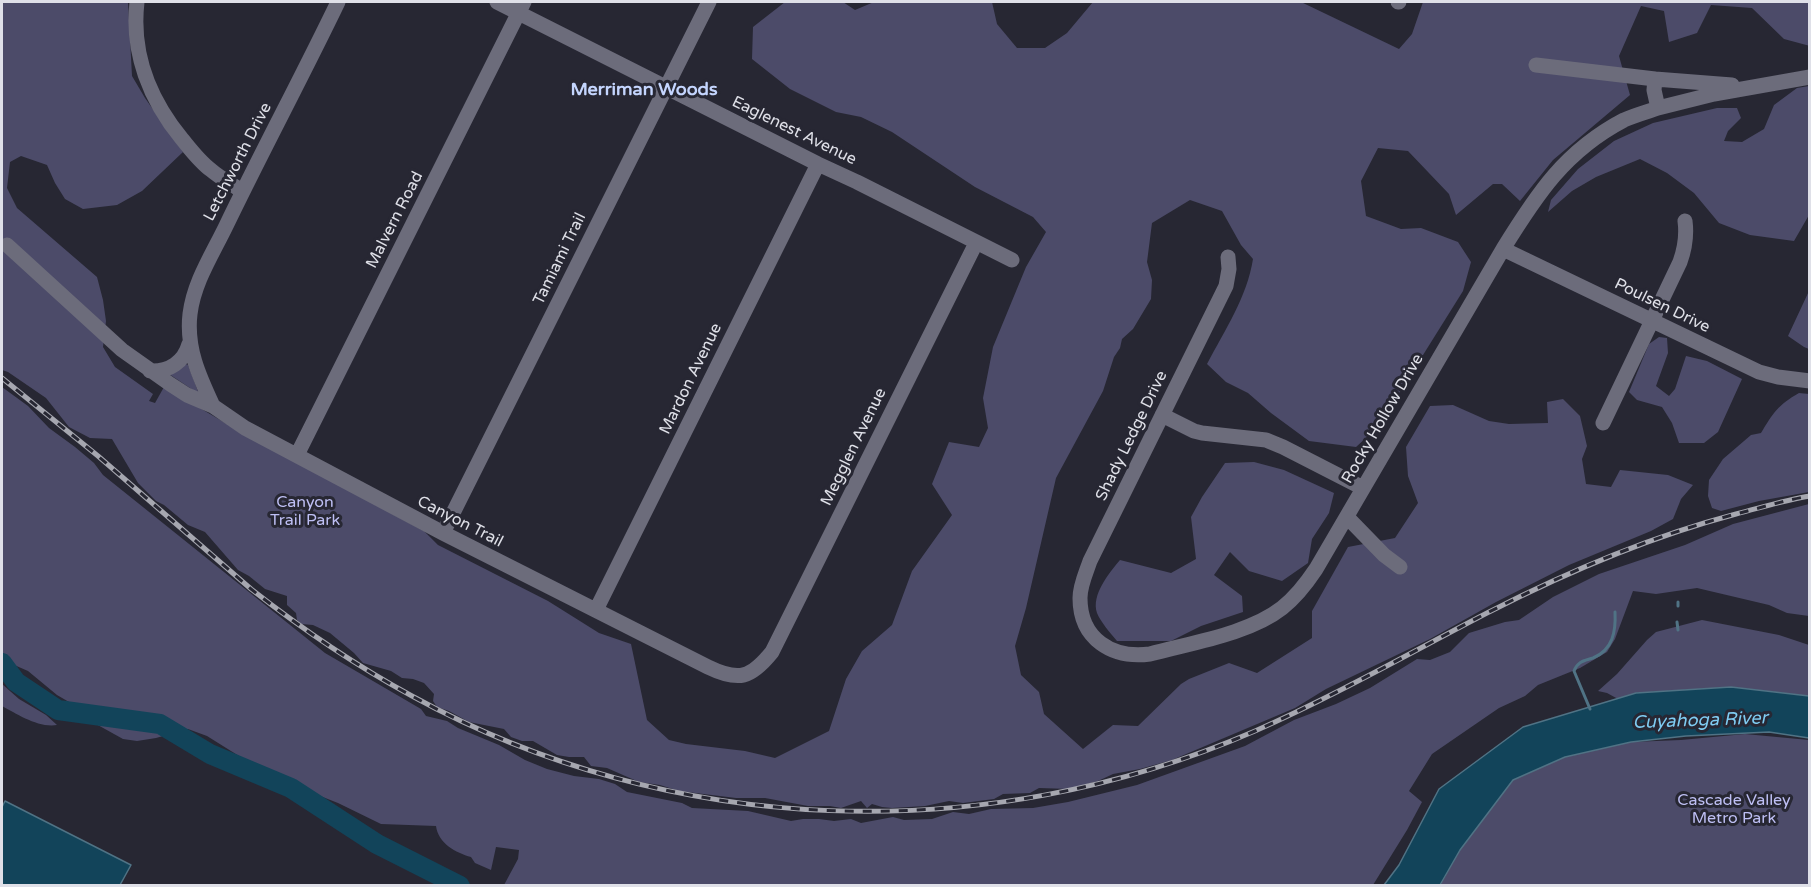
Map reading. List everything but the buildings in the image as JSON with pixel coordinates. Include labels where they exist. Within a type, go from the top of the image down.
[{"type":"street","points":[[136,2],[137,42],[151,92],[191,150],[211,170],[242,191]]},
{"type":"street","name":"Letchworth Drive","points":[[213,406],[195,366],[189,344],[190,315],[196,289],[242,191],[338,2]]},
{"type":"street","name":"Eaglenest Avenue","points":[[497,2],[521,7],[667,87],[1012,260]]},
{"type":"street","name":"Tamiami Trail","points":[[443,533],[709,2]]},
{"type":"street","name":"Malvern Road","points":[[297,455],[521,7]]},
{"type":"street","points":[[1536,65],[1655,79],[1753,86],[1809,76]]},
{"type":"street","points":[[1655,79],[1654,90],[1658,108]]},
{"type":"street","name":"Rocky Hollow Drive","points":[[1090,633],[1113,651],[1140,655],[1207,639],[1255,624],[1281,609],[1306,584],[1503,249],[1535,198],[1552,176],[1574,154],[1600,134],[1626,119],[1658,108],[1753,86]]},
{"type":"street","name":"Mardon Avenue","points":[[596,610],[818,164]]},
{"type":"street","points":[[1603,423],[1680,262],[1687,233],[1685,221]]},
{"type":"street","name":"Megglen Avenue","points":[[761,666],[772,652],[976,243]]},
{"type":"street","name":"Canyon Trail","points":[[7,245],[122,350],[187,395],[213,406],[245,428],[443,533],[724,674],[742,675],[754,672],[761,666]]},
{"type":"street","name":"Poulsen Drive","points":[[1503,249],[1759,372],[1809,381]]},
{"type":"street","name":"Shady Ledge Drive","points":[[1090,633],[1083,621],[1080,606],[1082,582],[1090,561],[1226,286],[1229,269],[1228,257]]},
{"type":"street","points":[[150,371],[165,370],[174,366],[184,356],[189,344]]},
{"type":"street","points":[[1162,415],[1202,434],[1266,440],[1363,488]]},
{"type":"street","points":[[1347,517],[1384,555],[1400,567]]},
{"type":"green space","name":"Canyon Trail Park","points":[[2,2],[128,2],[132,76],[183,152],[142,191],[117,205],[83,209],[65,199],[47,165],[21,156],[10,162],[7,188],[17,208],[97,277],[106,321],[103,347],[115,367],[153,394],[149,401],[155,403],[164,387],[244,434],[424,531],[438,545],[548,601],[599,633],[631,644],[647,720],[669,740],[745,751],[775,758],[829,731],[846,679],[862,651],[892,625],[912,571],[952,515],[932,484],[949,442],[979,447],[988,428],[983,398],[993,347],[1026,267],[1046,232],[1033,217],[975,187],[892,132],[861,117],[836,112],[790,89],[752,59],[753,27],[785,2],[843,2],[855,10],[874,2],[992,2],[997,24],[1017,48],[1045,48],[1067,33],[1093,2],[1301,2],[1399,49],[1412,34],[1423,2],[1809,2],[1810,46],[1784,39],[1752,8],[1711,5],[1697,33],[1669,42],[1664,11],[1641,6],[1619,56],[1630,95],[1553,160],[1520,201],[1502,184],[1493,184],[1456,215],[1449,194],[1408,151],[1378,148],[1361,181],[1366,216],[1401,229],[1421,228],[1458,242],[1471,262],[1463,291],[1378,427],[1356,447],[1309,441],[1248,393],[1226,382],[1207,364],[1241,300],[1253,259],[1241,245],[1222,211],[1190,200],[1152,223],[1147,262],[1152,280],[1151,299],[1133,329],[1122,339],[1103,391],[1056,478],[1015,646],[1021,675],[1039,692],[1044,714],[1083,749],[1113,725],[1138,726],[1189,679],[1229,663],[1257,673],[1312,638],[1312,611],[1348,547],[1395,538],[1418,503],[1408,476],[1406,447],[1430,406],[1453,405],[1489,421],[1509,424],[1548,423],[1547,402],[1563,399],[1580,416],[1587,446],[1582,459],[1586,484],[1611,487],[1620,470],[1668,475],[1693,485],[1681,499],[1673,519],[1651,531],[1569,565],[1430,639],[1326,689],[1295,708],[1172,760],[1113,774],[1069,789],[1039,788],[1030,793],[1003,794],[994,799],[963,803],[949,801],[925,806],[892,808],[872,804],[867,808],[861,801],[841,808],[808,806],[765,798],[736,798],[679,791],[639,782],[607,768],[591,766],[584,757],[557,755],[533,741],[522,741],[511,737],[504,729],[469,722],[437,707],[433,701],[434,694],[424,683],[402,678],[391,671],[363,663],[330,633],[313,625],[301,624],[297,620],[296,613],[287,605],[287,596],[265,589],[238,570],[205,532],[188,525],[156,501],[138,483],[112,439],[90,438],[69,427],[46,398],[2,370]]},
{"type":"green space","points":[[1809,86],[1809,215],[1794,241],[1750,235],[1719,223],[1694,193],[1667,173],[1640,159],[1596,177],[1572,191],[1548,212],[1551,200],[1578,169],[1614,141],[1653,123],[1717,108],[1737,108],[1741,118],[1728,131],[1724,141],[1742,142],[1764,129],[1774,105],[1797,88]]},
{"type":"green space","points":[[1809,291],[1810,349],[1788,336]]},
{"type":"green space","points":[[1659,337],[1667,338],[1668,353],[1656,386],[1669,396],[1675,389],[1686,356],[1707,361],[1742,379],[1718,432],[1704,443],[1679,443],[1672,423],[1662,407],[1637,400],[1629,392],[1649,344]]},
{"type":"green space","points":[[188,365],[199,394],[169,374]]},
{"type":"green space","points":[[2,387],[28,406],[49,428],[94,463],[103,475],[325,653],[421,709],[426,716],[447,721],[547,769],[599,779],[615,784],[627,792],[682,803],[692,808],[748,811],[791,821],[851,819],[861,823],[893,817],[904,820],[932,819],[953,812],[969,814],[991,809],[1033,808],[1137,785],[1245,746],[1294,720],[1370,688],[1417,659],[1430,660],[1450,652],[1469,633],[1519,620],[1553,597],[1599,574],[1685,545],[1733,524],[1809,504],[1809,616],[1787,613],[1769,605],[1697,588],[1656,594],[1633,591],[1615,639],[1607,652],[1580,668],[1538,685],[1525,696],[1499,708],[1432,754],[1409,791],[1422,802],[1373,885],[504,885],[518,859],[519,850],[496,847],[491,870],[475,863],[471,857],[459,853],[444,842],[436,826],[381,824],[338,803],[292,785],[255,766],[207,736],[188,729],[137,741],[123,739],[96,724],[81,709],[57,695],[28,671],[5,661],[2,657]]},
{"type":"green space","points":[[1799,393],[1809,394],[1809,492],[1721,511],[1712,508],[1708,496],[1709,480],[1723,459],[1751,435],[1761,433],[1777,410]]},
{"type":"green space","points":[[1254,462],[1284,470],[1334,493],[1329,513],[1312,539],[1308,563],[1282,581],[1249,571],[1230,552],[1214,575],[1242,596],[1243,612],[1201,626],[1171,641],[1117,641],[1101,620],[1096,606],[1102,585],[1111,571],[1120,560],[1171,573],[1196,559],[1191,517],[1202,497],[1225,463]]},
{"type":"green space","points":[[1702,620],[1779,635],[1809,645],[1809,696],[1731,687],[1636,693],[1618,699],[1598,691],[1656,632]]},
{"type":"green space","points":[[2,684],[19,699],[46,715],[57,725],[35,722],[2,706]]},
{"type":"green space","name":"Cascade Valley Metro Park","points":[[1745,734],[1809,740],[1809,885],[1440,886],[1460,850],[1513,780],[1565,757],[1631,742]]},
{"type":"water","name":"Cuyahoga River","points":[[1731,687],[1809,696],[1809,738],[1769,732],[1686,736],[1631,742],[1565,757],[1513,780],[1460,850],[1440,885],[1384,885],[1399,865],[1439,789],[1523,727],[1636,693]]},
{"type":"water","points":[[5,801],[131,865],[120,885],[2,885],[2,807]]},
{"type":"waterway","points":[[1590,709],[1574,671],[1579,663],[1600,655],[1609,645],[1614,633],[1615,612]]},
{"type":"waterway","points":[[1677,622],[1678,630]]},
{"type":"waterway","points":[[2,663],[16,682],[58,710],[160,724],[210,754],[291,788],[377,844],[460,886]]},
{"type":"railway","points":[[2,378],[98,456],[251,589],[329,646],[412,696],[512,743],[615,778],[721,800],[829,811],[938,809],[1046,795],[1152,769],[1284,718],[1517,598],[1609,557],[1704,523],[1810,496]]},
{"type":"district","name":"Merriman Woods","points":[[644,90]]}]
